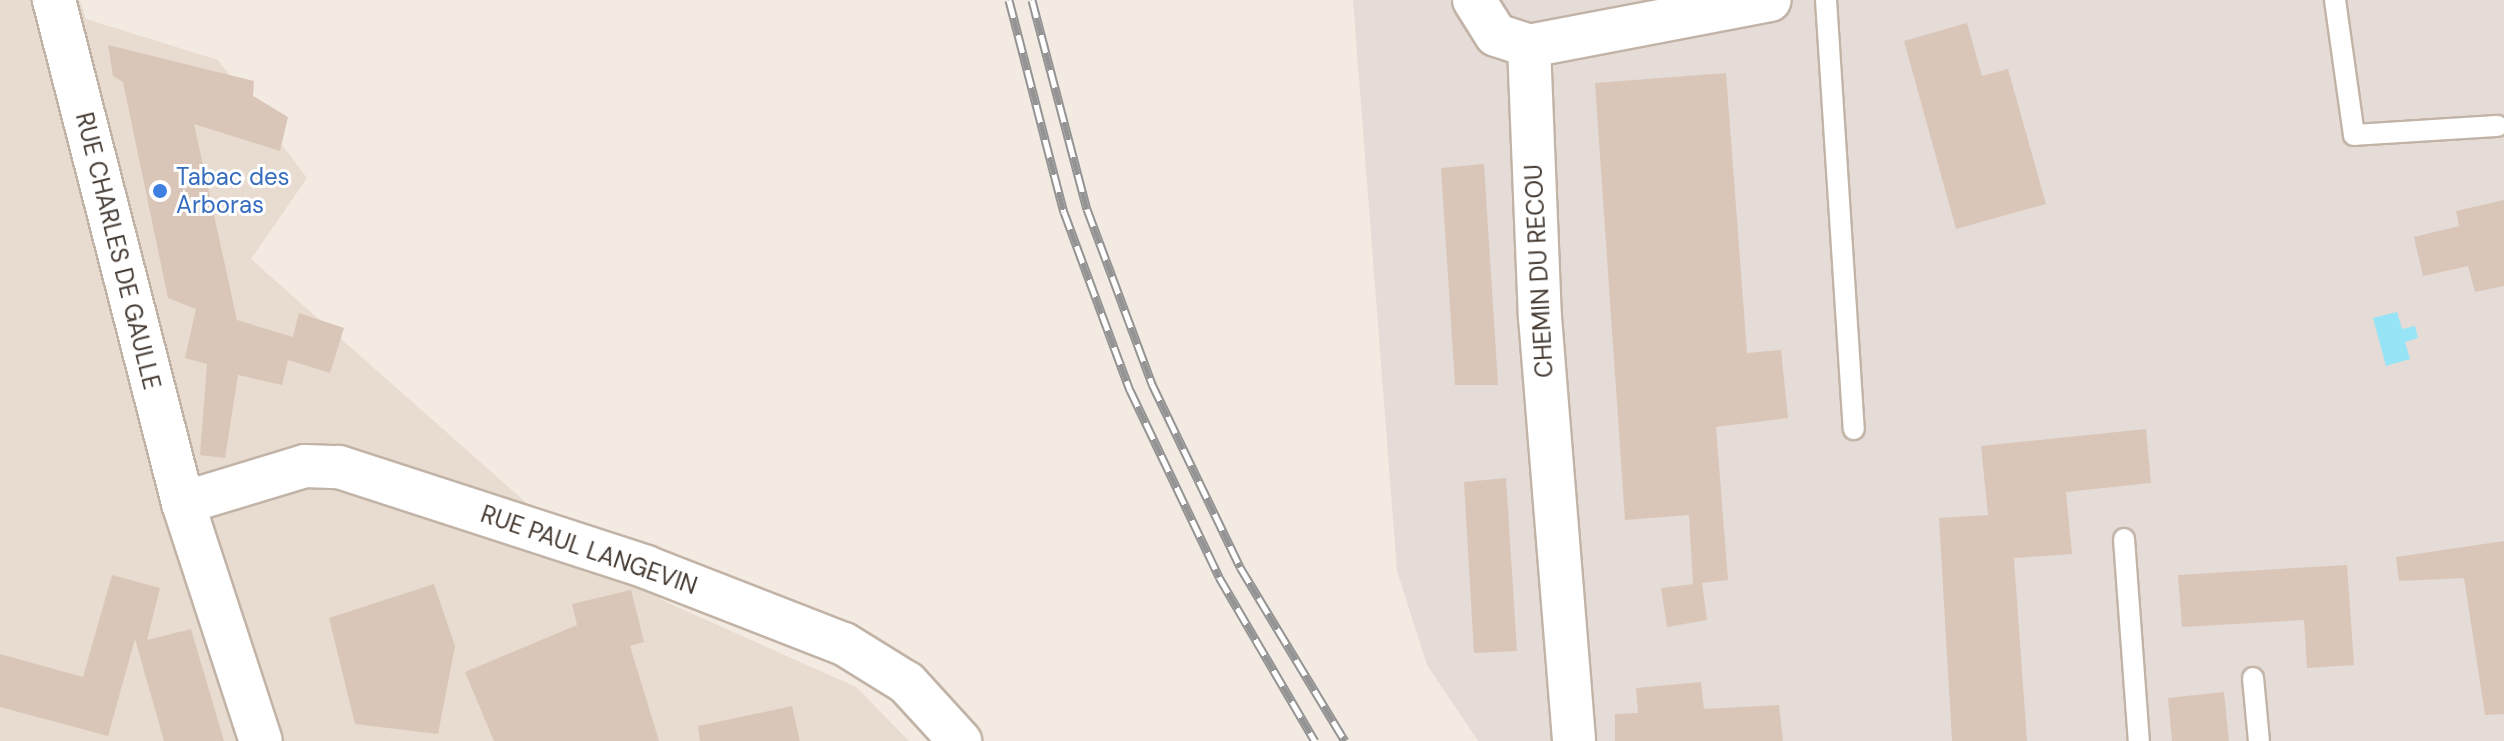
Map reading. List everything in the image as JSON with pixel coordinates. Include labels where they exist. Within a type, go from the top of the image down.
[{"type":"street","name":"RUE CHARLES DE GAULLE","points":[[54,0],[183,503],[261,741]]},
{"type":"street","points":[[1474,0],[1496,35],[1529,46],[1770,0]]},
{"type":"street","name":"CHEMIN DU RECOU","points":[[1529,46],[1540,317],[1574,741]]},
{"type":"street","name":"RUE PAUL LANGEVIN","points":[[183,503],[305,466],[339,467],[646,567],[844,644],[907,683],[960,741]]},
{"type":"lane","points":[[1826,0],[1854,429]]},
{"type":"lane","points":[[2335,0],[2354,135],[2498,126]]},
{"type":"lane","points":[[2124,539],[2139,741]]},
{"type":"lane","points":[[2253,678],[2259,741]]},
{"type":"shaded area","points":[[0,0],[80,0],[86,19],[218,60],[307,178],[251,259],[566,538],[666,602],[856,687],[909,741],[0,741]]},
{"type":"shaded area","points":[[1353,0],[2504,0],[2504,741],[1478,741],[1427,665],[1397,571]]},
{"type":"water","points":[[2397,312],[2402,329],[2415,326],[2418,338],[2405,342],[2410,359],[2386,366],[2373,318]]},
{"type":"building","points":[[1967,23],[1982,76],[2008,69],[2046,204],[1956,229],[1904,41]]},
{"type":"building","points":[[108,45],[254,81],[253,96],[288,117],[280,151],[194,124],[237,320],[293,337],[299,313],[344,328],[330,373],[288,360],[282,385],[238,375],[225,458],[200,455],[207,364],[185,358],[196,309],[168,298],[123,82],[113,76]]},
{"type":"building","points":[[1726,73],[1747,353],[1781,350],[1788,418],[1716,427],[1728,580],[1702,583],[1707,620],[1667,627],[1661,588],[1693,584],[1689,515],[1625,520],[1595,83]]},
{"type":"building","points":[[1484,164],[1498,385],[1455,385],[1441,168]]},
{"type":"building","points":[[2504,200],[2504,286],[2475,292],[2468,266],[2423,276],[2414,237],[2459,226],[2456,211]]},
{"type":"building","points":[[2146,429],[2151,483],[2066,492],[2072,554],[2014,558],[2027,741],[1952,741],[1939,518],[1988,515],[1981,446]]},
{"type":"building","points":[[1506,478],[1517,651],[1474,653],[1464,482]]},
{"type":"building","points":[[2504,541],[2504,714],[2485,715],[2464,578],[2399,581],[2396,557]]},
{"type":"building","points":[[2347,565],[2354,665],[2307,668],[2304,620],[2182,627],[2178,575]]},
{"type":"building","points":[[112,575],[160,588],[147,640],[191,629],[224,741],[164,741],[135,639],[108,736],[0,707],[0,654],[83,677]]},
{"type":"building","points":[[434,584],[455,646],[438,734],[355,724],[329,618]]},
{"type":"building","points":[[631,590],[644,642],[630,646],[659,741],[494,741],[465,672],[577,625],[572,604]]},
{"type":"building","points":[[1701,682],[1704,709],[1779,705],[1783,741],[1615,741],[1615,714],[1638,713],[1636,688]]},
{"type":"building","points":[[2224,692],[2229,741],[2172,741],[2168,698]]},
{"type":"building","points":[[792,706],[800,741],[700,741],[698,726]]},
{"type":"railway","points":[[1009,0],[1064,212],[1130,390],[1219,577],[1315,741]]},
{"type":"railway","points":[[1032,0],[1087,209],[1152,384],[1240,567],[1345,741]]},
{"type":"place","name":"Tabac des Arboras","points":[[160,191]]}]
